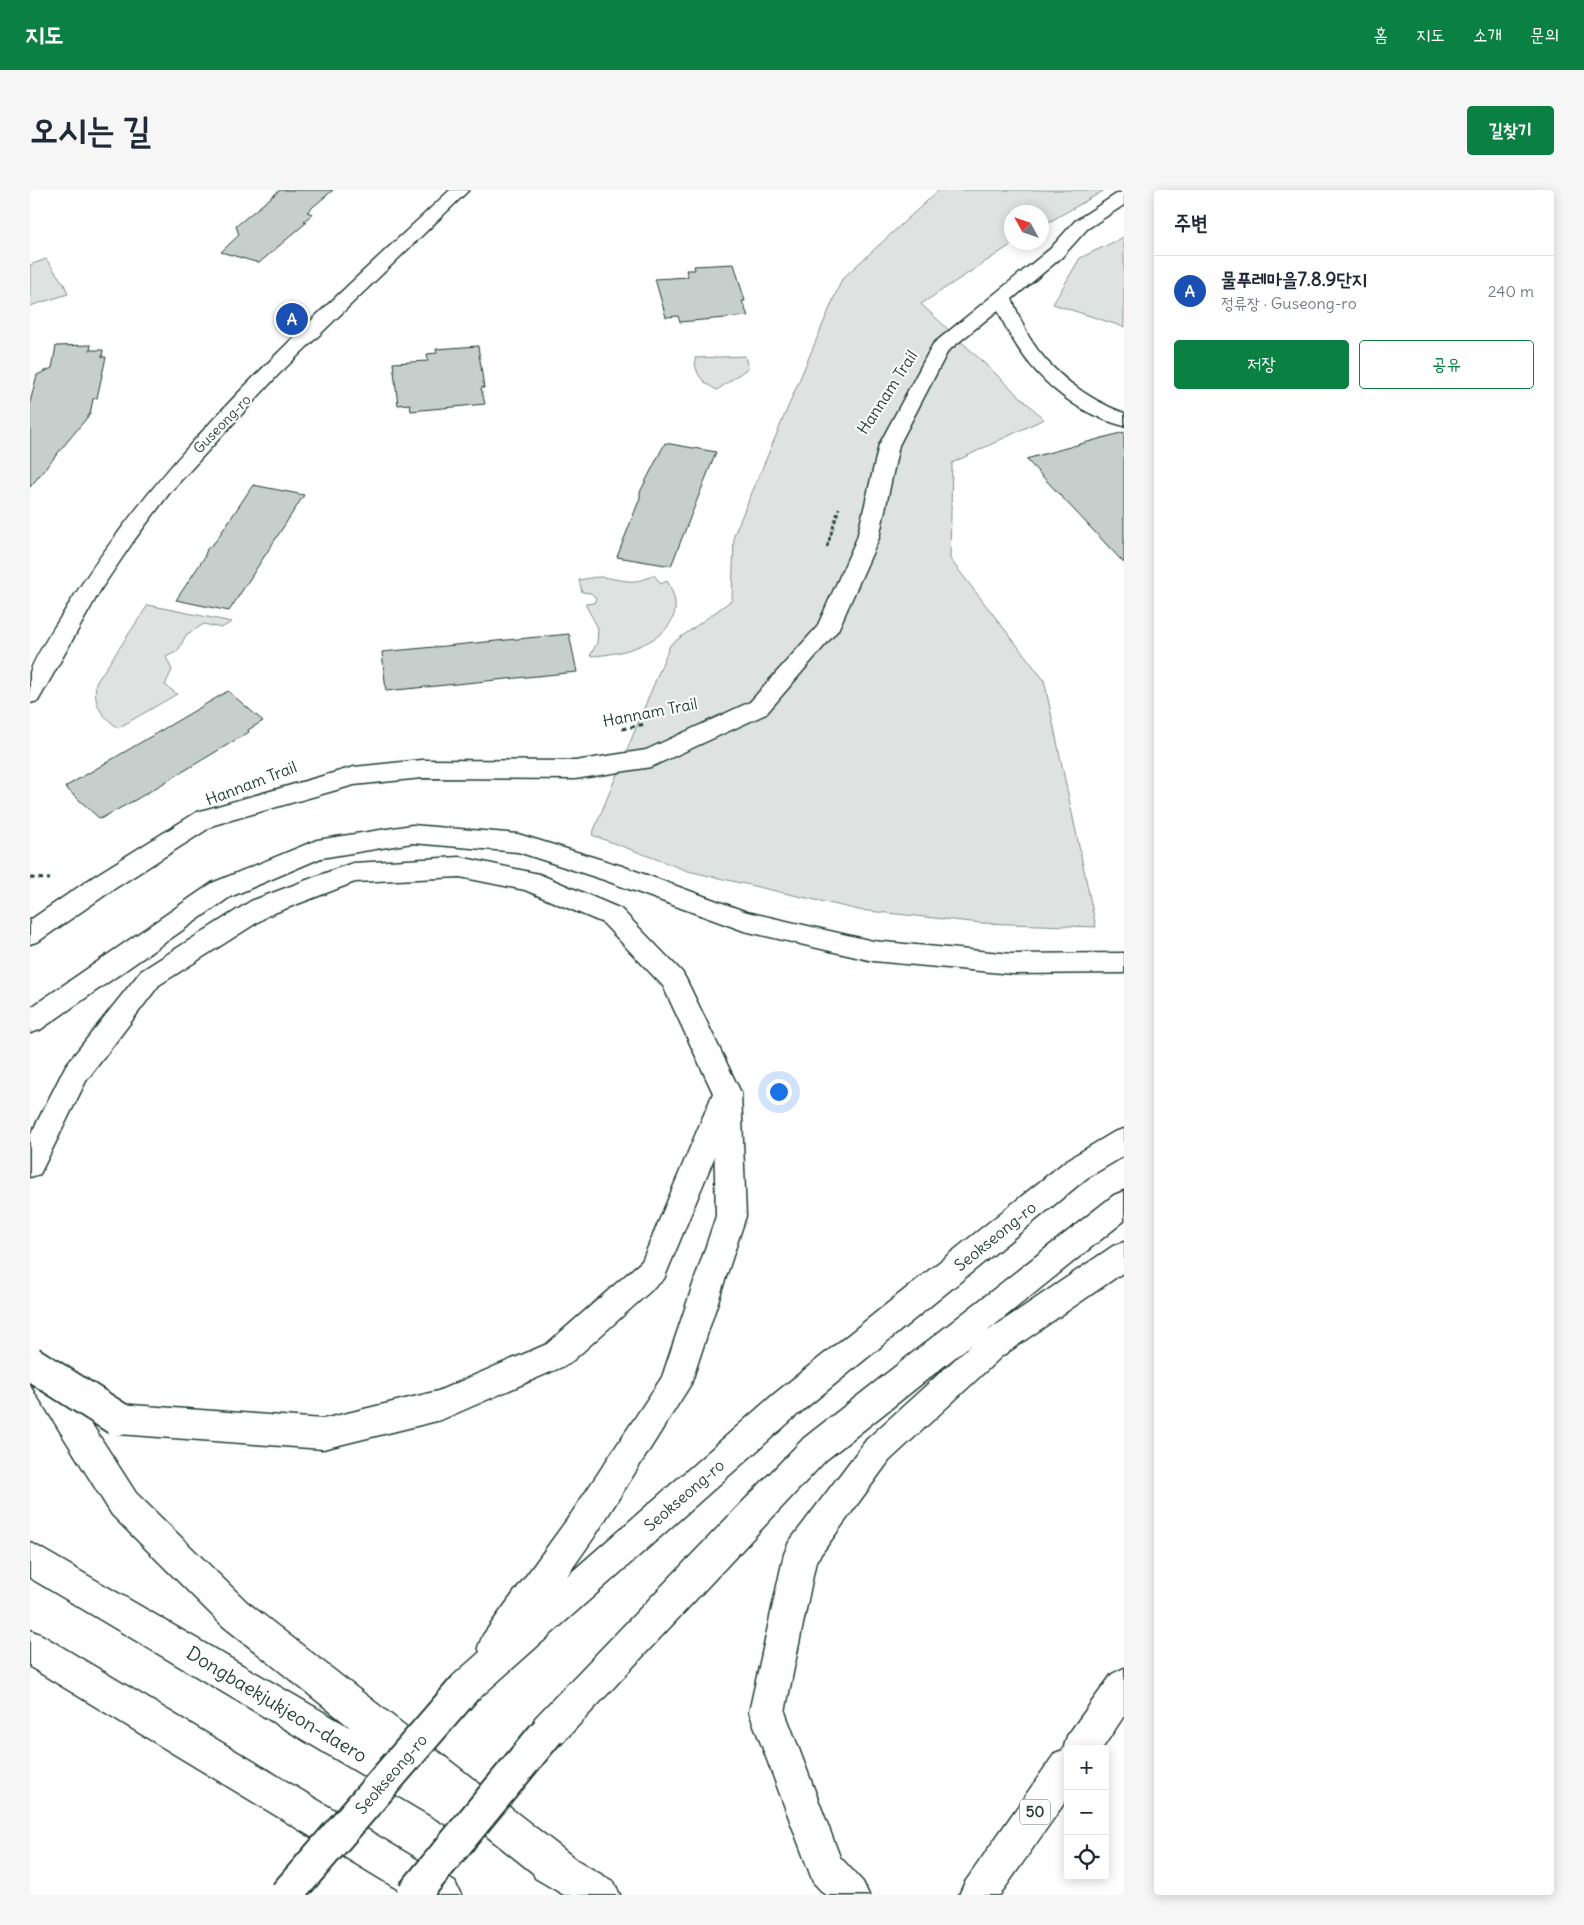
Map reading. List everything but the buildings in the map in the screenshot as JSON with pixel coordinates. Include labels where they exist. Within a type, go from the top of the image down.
[{"type":"main road","name":"Guseong-ro","points":[[30,695],[37,662],[163,487],[210,434],[268,376],[460,190]]},
{"type":"main road","points":[[30,934],[105,882],[206,818],[354,776],[422,769],[575,770],[651,758],[758,708],[827,630],[868,538],[889,445],[940,348],[1001,296],[1056,253],[1081,225],[1124,197]]},
{"type":"main road","points":[[1001,296],[1019,336],[1037,361],[1064,385],[1090,403],[1124,420]]},
{"type":"main road","points":[[30,1022],[221,890],[317,849],[412,834],[518,843],[614,873],[744,921],[873,952],[1012,964],[1124,963]]},
{"type":"main road","points":[[30,1165],[76,1073],[150,978],[260,908],[353,873],[460,867],[530,881],[612,916],[672,979],[727,1093],[731,1216],[675,1384],[583,1525],[465,1688]]},
{"type":"main road","points":[[30,911],[34,912],[105,882]]},
{"type":"main road","points":[[30,1363],[118,1419],[323,1434],[441,1405],[558,1354],[653,1270],[727,1093]]},
{"type":"main road","name":"Seokseong-ro","points":[[286,1895],[465,1688],[785,1405],[1077,1169],[1124,1141]]},
{"type":"main road","points":[[413,1895],[548,1731],[815,1449],[1124,1204]]},
{"type":"main road","points":[[850,1895],[826,1869],[767,1712],[802,1554],[878,1450],[991,1346],[1124,1255]]},
{"type":"main road","points":[[30,1354],[124,1504],[235,1614],[565,1875]]},
{"type":"main road","name":"Dongbaekjukjeon-daero","points":[[30,1559],[601,1895]]},
{"type":"main road","points":[[30,1647],[442,1895]]},
{"type":"main road","points":[[1083,1745],[1124,1686]]},
{"type":"main road","name":"50","points":[[978,1895],[1064,1772]]},
{"type":"path","points":[[826,550],[841,504]]},
{"type":"path","name":"Hannam Trail","points":[[618,730],[647,724]]},
{"type":"path","points":[[30,878],[57,880]]},
{"type":"shaded area","points":[[939,190],[1105,190],[1049,222],[1049,205],[1004,205],[1004,250],[921,304],[1044,419],[952,463],[950,559],[1044,680],[1096,927],[981,923],[859,910],[688,871],[592,835],[670,645],[732,600],[734,535],[842,279]]},
{"type":"shaded area","points":[[1124,237],[1124,327],[1053,304],[1080,258]]},
{"type":"shaded area","points":[[46,259],[64,284],[68,294],[30,306],[30,265]]},
{"type":"shaded area","points":[[745,356],[748,368],[717,390],[703,381],[696,369],[695,358]]},
{"type":"shaded area","points":[[654,575],[661,584],[667,581],[675,599],[674,615],[667,627],[656,638],[640,646],[606,655],[590,656],[597,643],[598,628],[585,604],[594,603],[596,598],[591,593],[582,592],[579,580],[599,577],[639,581]]},
{"type":"shaded area","points":[[148,605],[232,622],[221,628],[204,624],[186,635],[178,651],[166,657],[172,670],[165,685],[177,694],[118,728],[107,719],[97,703],[96,683]]},
{"type":"place","name":"물푸레마을7.8.9단지","points":[[292,319]]}]
